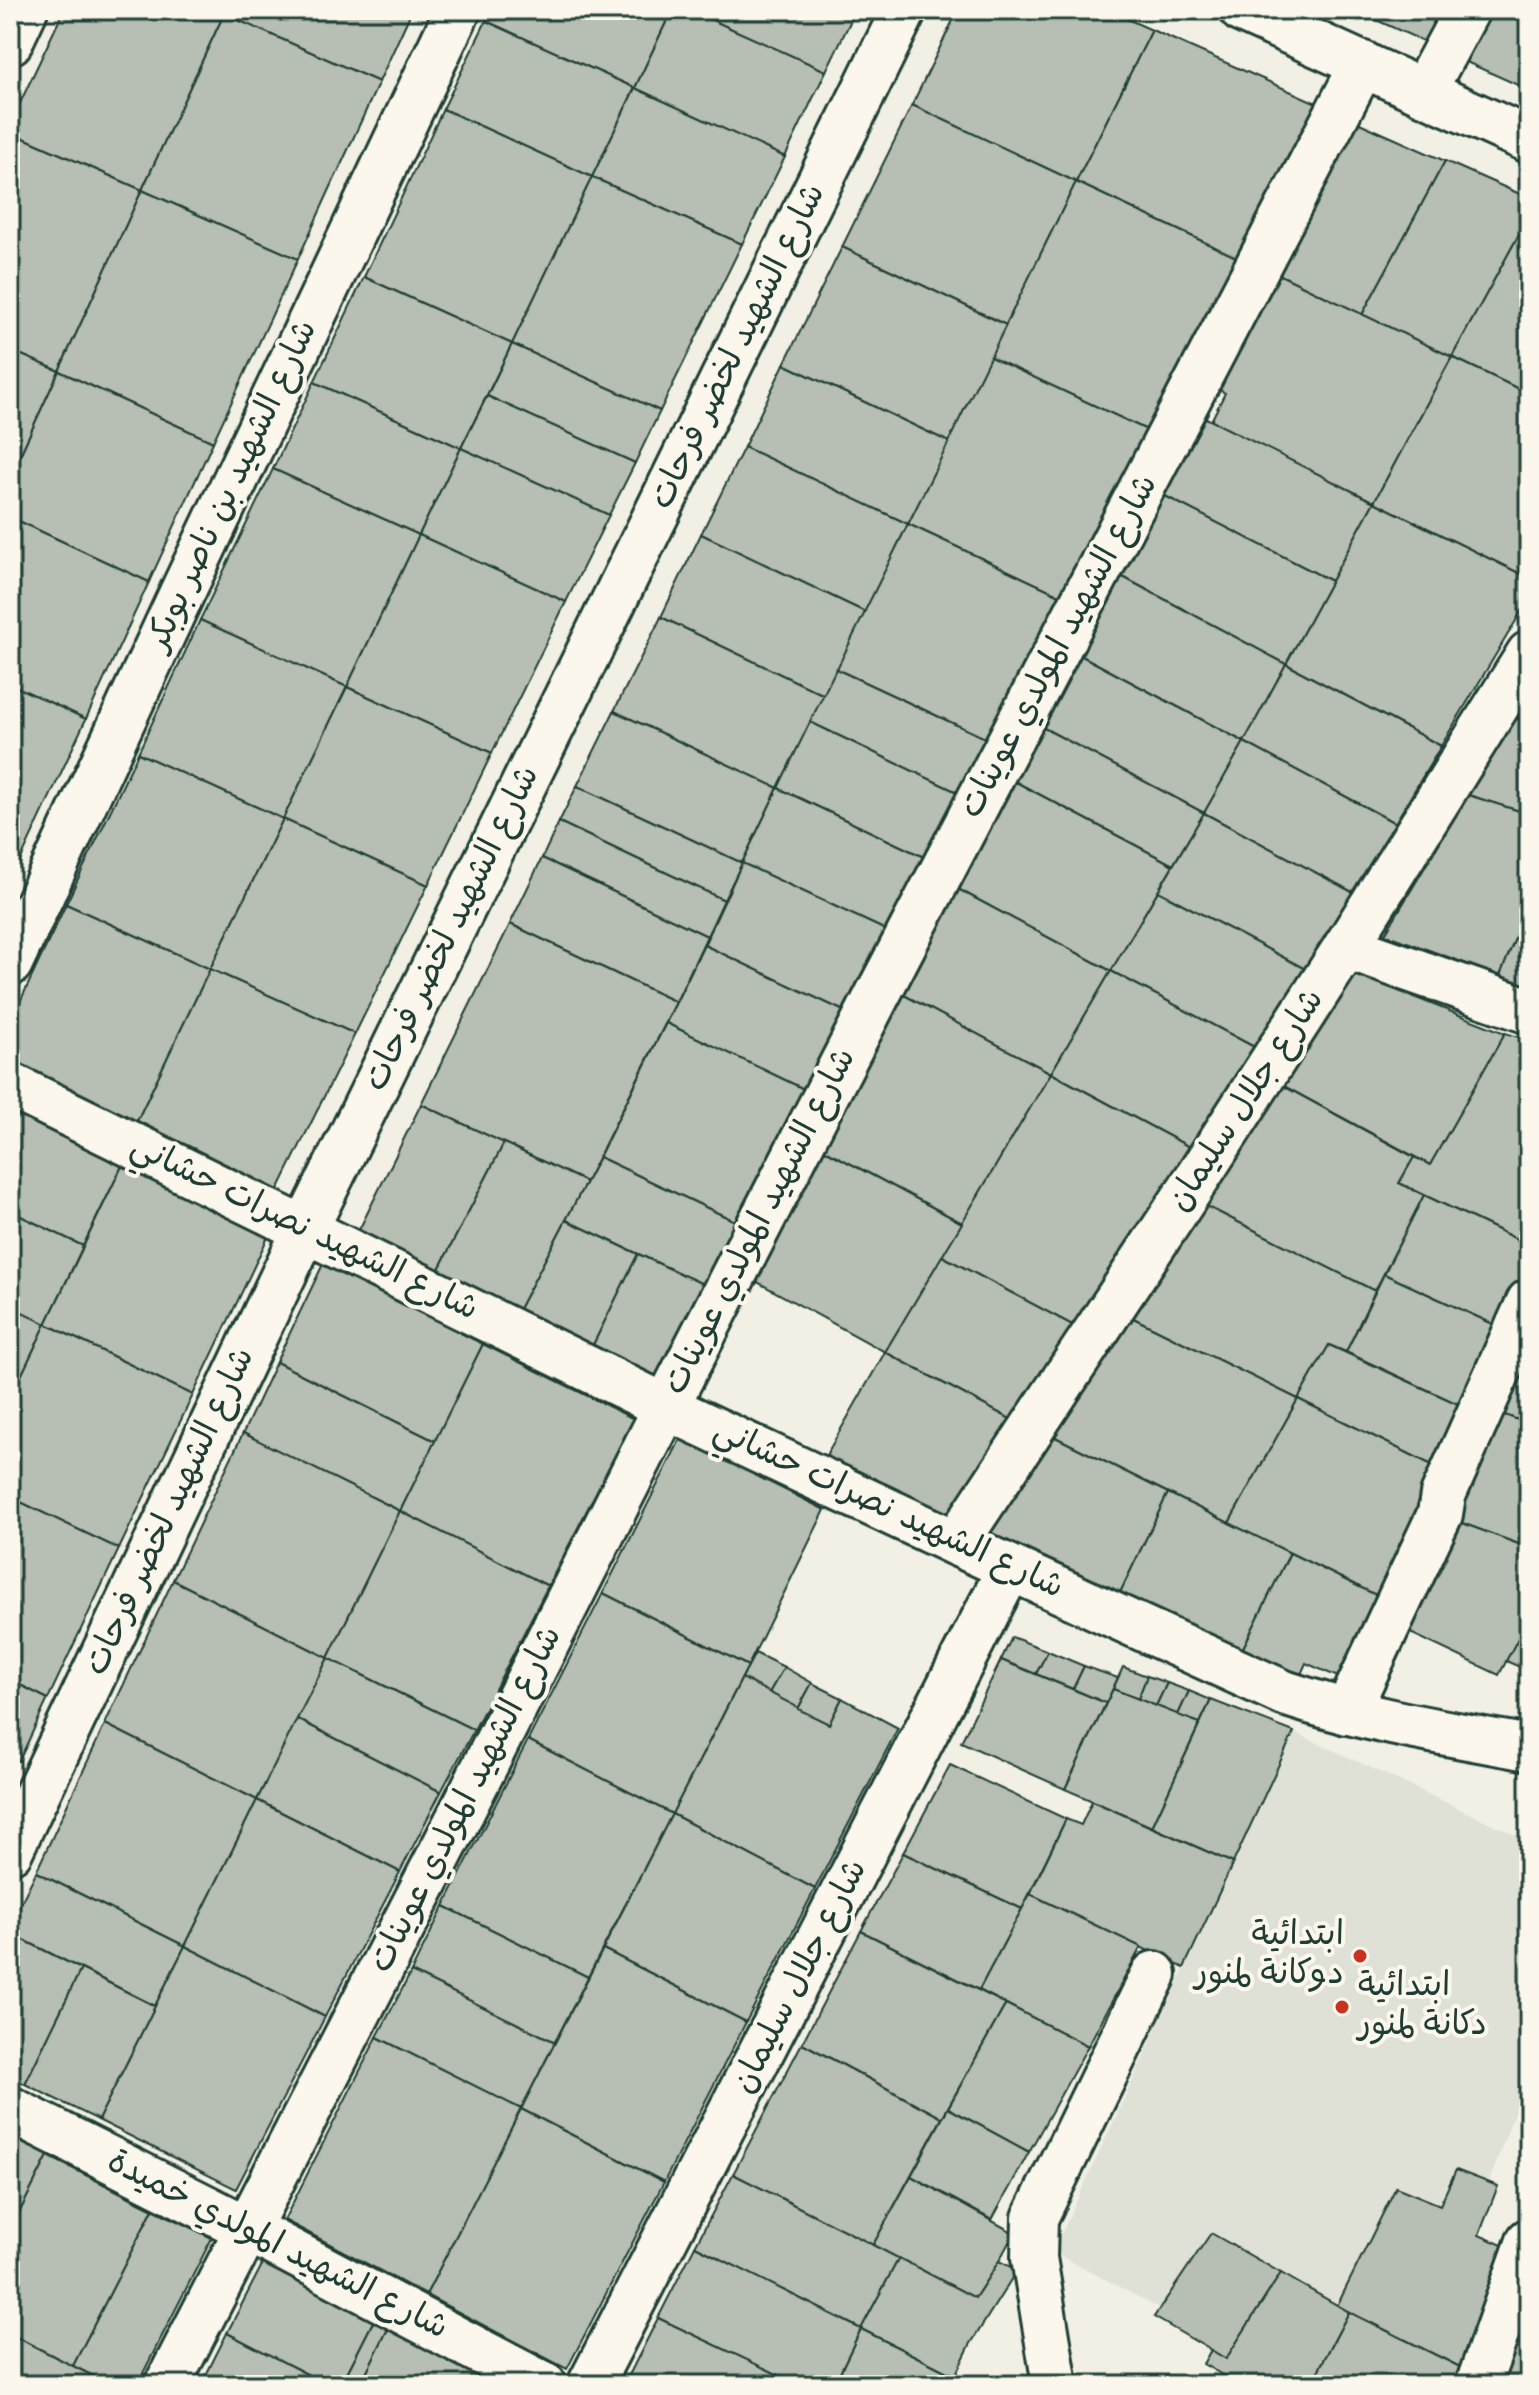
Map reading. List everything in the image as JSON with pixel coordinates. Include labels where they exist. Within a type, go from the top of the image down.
[{"type":"street","points":[[10,42],[25,10]]},
{"type":"street","name":"شارع الشهيد بن ناصر بوبكر","points":[[10,963],[458,10]]},
{"type":"street","name":"شارع الشهيد لخضر فرحات","points":[[10,1851],[305,1230],[904,10]]},
{"type":"street","points":[[1242,10],[1529,140]]},
{"type":"street","points":[[1423,92],[1467,10]]},
{"type":"street","name":"شارع الشهيد المولدي عوينات","points":[[167,2385],[871,1008],[1363,64]]},
{"type":"street","name":"شارع جلال سليمان","points":[[956,1543],[1183,1200],[1529,654]]},
{"type":"street","points":[[1346,947],[1529,1011]]},
{"type":"street","name":"شارع الشهيد نصرات حشاني","points":[[10,1085],[666,1407],[1284,1693],[1398,1724],[1529,1748]]},
{"type":"street","points":[[1347,1712],[1440,1514],[1443,1495],[1529,1302]]},
{"type":"street","name":"شارع جلال سليمان","points":[[590,2385],[1010,1568]]},
{"type":"street","points":[[1055,2385],[1034,2258],[1035,2218],[1154,1974]]},
{"type":"street","name":"شارع الشهيد المولدي خميدة","points":[[10,2109],[246,2228],[544,2385]]},
{"type":"street","points":[[1478,2385],[1529,2241]]},
{"type":"shaded area","name":"ابتدائية دوكانة لمنور","points":[[1294,1732],[1529,1841],[1529,2072],[1489,2182],[1456,2170],[1440,2205],[1396,2187],[1337,2306],[1211,2233],[1159,2308],[1053,2252]]},
{"type":"building","points":[[64,10],[215,10],[224,14],[142,190],[10,132],[10,124]]},
{"type":"building","points":[[226,10],[412,10],[379,82],[224,14]]},
{"type":"building","points":[[491,10],[672,10],[635,88],[486,21]]},
{"type":"building","points":[[672,10],[690,10],[826,71],[785,157],[635,88]]},
{"type":"building","points":[[690,10],[856,10],[826,71]]},
{"type":"building","points":[[958,10],[1107,10],[1152,30],[1076,182],[912,105]]},
{"type":"building","points":[[1354,10],[1454,10],[1434,46]]},
{"type":"building","points":[[1481,10],[1529,10],[1529,90],[1455,57]]},
{"type":"building","points":[[224,14],[379,82],[298,259],[142,190]]},
{"type":"building","points":[[486,21],[635,88],[592,177],[443,109]]},
{"type":"building","points":[[1152,30],[1319,104],[1238,258],[1076,182]]},
{"type":"building","points":[[635,88],[785,157],[742,244],[592,177]]},
{"type":"building","points":[[912,105],[1076,182],[1006,325],[842,247]]},
{"type":"building","points":[[443,109],[592,177],[512,344],[364,277]]},
{"type":"building","points":[[1355,121],[1445,161],[1362,315],[1276,273]]},
{"type":"building","points":[[10,132],[142,190],[59,371],[10,350]]},
{"type":"building","points":[[1445,161],[1529,198],[1529,216],[1452,357],[1362,315]]},
{"type":"building","points":[[592,177],[742,244],[660,411],[512,344]]},
{"type":"building","points":[[1076,182],[1238,258],[1149,431],[990,357]]},
{"type":"building","points":[[142,190],[298,259],[213,442],[59,371]]},
{"type":"building","points":[[1529,216],[1529,394],[1452,357]]},
{"type":"building","points":[[842,247],[1006,325],[949,442],[784,364]]},
{"type":"building","points":[[1276,273],[1452,357],[1374,502],[1211,421],[1225,393],[1216,388]]},
{"type":"building","points":[[364,277],[512,344],[461,448],[314,382]]},
{"type":"building","points":[[512,344],[660,411],[635,463],[487,396]]},
{"type":"building","points":[[10,350],[59,371],[10,477]]},
{"type":"building","points":[[990,357],[1149,431],[1064,597],[908,524]]},
{"type":"building","points":[[1452,357],[1529,394],[1529,578],[1374,502]]},
{"type":"building","points":[[784,364],[949,442],[908,524],[744,447]]},
{"type":"building","points":[[59,371],[213,442],[149,582],[10,517],[10,477]]},
{"type":"building","points":[[314,382],[461,448],[419,535],[273,469]]},
{"type":"building","points":[[487,396],[635,463],[609,515],[461,448]]},
{"type":"building","points":[[1202,416],[1374,502],[1331,581],[1161,494]]},
{"type":"building","points":[[744,447],[908,524],[865,612],[701,534]]},
{"type":"building","points":[[461,448],[609,515],[566,602],[419,535]]},
{"type":"building","points":[[273,469],[419,535],[347,687],[200,620]]},
{"type":"building","points":[[1161,494],[1331,581],[1286,664],[1119,575]]},
{"type":"building","points":[[1374,502],[1529,578],[1529,599],[1441,746],[1286,664]]},
{"type":"building","points":[[10,517],[149,582],[86,719],[10,684]]},
{"type":"building","points":[[908,524],[1064,597],[989,740],[836,669]]},
{"type":"building","points":[[701,534],[865,612],[824,695],[661,617]]},
{"type":"building","points":[[419,535],[566,602],[492,753],[347,687]]},
{"type":"building","points":[[1119,575],[1286,664],[1244,742],[1078,654]]},
{"type":"building","points":[[661,617],[824,695],[778,788],[614,711]]},
{"type":"building","points":[[200,620],[347,687],[283,819],[138,753]]},
{"type":"building","points":[[1078,654],[1244,742],[1204,813],[1040,726]]},
{"type":"building","points":[[1286,664],[1441,746],[1395,823],[1244,742]]},
{"type":"building","points":[[836,669],[989,740],[961,794],[810,722]]},
{"type":"building","points":[[10,684],[86,719],[16,870],[10,867]]},
{"type":"building","points":[[347,687],[492,753],[428,885],[283,819]]},
{"type":"building","points":[[1529,693],[1529,722],[1514,718]]},
{"type":"building","points":[[614,711],[778,788],[742,863],[577,786]]},
{"type":"building","points":[[1514,718],[1529,722],[1529,814],[1468,795]]},
{"type":"building","points":[[810,722],[961,794],[928,859],[778,788]]},
{"type":"building","points":[[1040,726],[1204,813],[1173,865],[1012,780]]},
{"type":"building","points":[[1244,742],[1395,823],[1354,893],[1204,813]]},
{"type":"building","points":[[138,753],[283,819],[210,969],[66,904]]},
{"type":"building","points":[[1012,780],[1173,865],[1111,971],[956,888]]},
{"type":"building","points":[[577,786],[742,863],[724,900],[559,822]]},
{"type":"building","points":[[778,788],[928,859],[890,932],[742,863]]},
{"type":"building","points":[[1468,795],[1529,814],[1529,904],[1500,976],[1385,934]]},
{"type":"building","points":[[1204,813],[1354,893],[1307,970],[1158,891]]},
{"type":"building","points":[[283,819],[428,885],[355,1034],[210,969]]},
{"type":"building","points":[[559,822],[724,900],[707,936],[542,858]]},
{"type":"building","points":[[542,858],[707,936],[676,1002],[510,924]]},
{"type":"building","points":[[742,863],[890,932],[848,1013],[704,945]]},
{"type":"building","points":[[956,888],[1111,971],[1051,1073],[902,994]]},
{"type":"building","points":[[1158,891],[1307,970],[1258,1049],[1111,971]]},
{"type":"building","points":[[66,904],[210,969],[135,1125],[10,1064],[10,1023]]},
{"type":"building","points":[[1529,904],[1529,987],[1500,976]]},
{"type":"building","points":[[510,924],[676,1002],[586,1182],[421,1104]]},
{"type":"building","points":[[704,945],[848,1013],[808,1091],[666,1023]]},
{"type":"building","points":[[210,969],[355,1034],[277,1192],[135,1125]]},
{"type":"building","points":[[1111,971],[1258,1049],[1195,1150],[1051,1073]]},
{"type":"building","points":[[1350,972],[1505,1033],[1430,1165],[1278,1083]]},
{"type":"building","points":[[902,994],[1051,1073],[962,1223],[821,1148]]},
{"type":"building","points":[[666,1023],[808,1091],[739,1223],[599,1157]]},
{"type":"building","points":[[1505,1033],[1529,1040],[1529,1245],[1399,1183],[1414,1157],[1430,1165]]},
{"type":"building","points":[[1051,1073],[1195,1150],[1078,1328],[942,1256]]},
{"type":"building","points":[[1278,1083],[1414,1157],[1399,1183],[1424,1195],[1375,1291],[1200,1203]]},
{"type":"building","points":[[421,1104],[504,1143],[438,1271],[358,1232]]},
{"type":"building","points":[[10,1108],[123,1164],[83,1246],[10,1211]]},
{"type":"building","points":[[504,1143],[586,1182],[519,1309],[438,1271]]},
{"type":"building","points":[[821,1148],[962,1223],[885,1352],[752,1279]]},
{"type":"building","points":[[599,1157],[739,1223],[707,1286],[566,1220]]},
{"type":"building","points":[[123,1164],[268,1237],[193,1395],[46,1324]]},
{"type":"building","points":[[1424,1195],[1529,1245],[1529,1284],[1508,1331],[1384,1274]]},
{"type":"building","points":[[1200,1203],[1375,1291],[1346,1352],[1329,1345],[1298,1399],[1127,1315]]},
{"type":"building","points":[[10,1211],[83,1246],[46,1324],[10,1306]]},
{"type":"building","points":[[566,1220],[638,1254],[593,1345],[519,1309]]},
{"type":"building","points":[[638,1254],[707,1286],[660,1378],[593,1345]]},
{"type":"building","points":[[942,1256],[1078,1328],[1016,1422],[885,1352]]},
{"type":"building","points":[[323,1264],[483,1344],[435,1441],[276,1362]]},
{"type":"building","points":[[1384,1274],[1508,1331],[1471,1410],[1346,1352]]},
{"type":"building","points":[[10,1306],[46,1324],[10,1399]]},
{"type":"building","points":[[1127,1315],[1298,1399],[1229,1523],[1049,1434]]},
{"type":"building","points":[[46,1324],[193,1395],[119,1549],[10,1497],[10,1399]]},
{"type":"building","points":[[483,1344],[634,1419],[548,1586],[400,1511]]},
{"type":"building","points":[[1329,1345],[1471,1410],[1444,1471],[1298,1399]]},
{"type":"building","points":[[1529,1349],[1529,1424],[1494,1411]]},
{"type":"building","points":[[885,1352],[1016,1422],[952,1518],[825,1457]]},
{"type":"building","points":[[276,1362],[435,1441],[400,1511],[243,1433]]},
{"type":"building","points":[[1298,1399],[1444,1471],[1386,1600],[1229,1523]]},
{"type":"building","points":[[1494,1411],[1529,1424],[1529,1548],[1454,1520]]},
{"type":"building","points":[[243,1433],[400,1511],[328,1658],[173,1580]]},
{"type":"building","points":[[1049,1434],[1168,1493],[1118,1597],[985,1534]]},
{"type":"building","points":[[681,1438],[825,1510],[748,1666],[603,1593]]},
{"type":"building","points":[[1168,1493],[1290,1553],[1240,1654],[1118,1597]]},
{"type":"building","points":[[10,1497],[119,1549],[48,1699],[10,1680]]},
{"type":"building","points":[[400,1511],[548,1586],[474,1730],[328,1658]]},
{"type":"building","points":[[1454,1520],[1529,1548],[1529,1618],[1499,1675],[1402,1629]]},
{"type":"building","points":[[1290,1553],[1386,1600],[1347,1681],[1306,1663],[1298,1681],[1240,1654]]},
{"type":"building","points":[[173,1580],[328,1658],[257,1800],[105,1724]]},
{"type":"building","points":[[603,1593],[748,1666],[672,1814],[528,1740]]},
{"type":"building","points":[[1529,1618],[1529,1671],[1506,1661]]},
{"type":"building","points":[[1012,1637],[1048,1651],[1036,1674],[1001,1660]]},
{"type":"building","points":[[1048,1651],[1084,1666],[1073,1689],[1036,1674]]},
{"type":"building","points":[[755,1653],[784,1667],[769,1693],[742,1678]]},
{"type":"building","points":[[328,1658],[474,1730],[441,1792],[297,1719]]},
{"type":"building","points":[[1001,1660],[1106,1703],[1065,1789],[961,1742]]},
{"type":"building","points":[[1084,1666],[1118,1678],[1106,1703],[1073,1689]]},
{"type":"building","points":[[784,1667],[812,1683],[798,1709],[769,1693]]},
{"type":"building","points":[[1123,1667],[1147,1676],[1138,1699],[1113,1689]]},
{"type":"building","points":[[1147,1676],[1167,1683],[1156,1706],[1138,1699]]},
{"type":"building","points":[[742,1678],[829,1724],[842,1698],[898,1728],[815,1889],[672,1814]]},
{"type":"building","points":[[10,1680],[48,1699],[19,1761],[10,1757]]},
{"type":"building","points":[[812,1683],[842,1698],[829,1724],[798,1709]]},
{"type":"building","points":[[1167,1683],[1189,1691],[1178,1715],[1156,1706]]},
{"type":"building","points":[[1113,1689],[1200,1723],[1152,1827],[1065,1789]]},
{"type":"building","points":[[1189,1691],[1211,1700],[1200,1723],[1178,1715]]},
{"type":"building","points":[[1211,1700],[1294,1732],[1233,1863],[1152,1827]]},
{"type":"building","points":[[297,1719],[441,1792],[400,1872],[257,1800]]},
{"type":"building","points":[[105,1724],[257,1800],[185,1946],[36,1872]]},
{"type":"building","points":[[528,1740],[672,1814],[588,1977],[444,1906]]},
{"type":"building","points":[[950,1765],[1066,1819],[1022,1909],[903,1853]]},
{"type":"building","points":[[257,1800],[400,1872],[325,2017],[185,1946]]},
{"type":"building","points":[[1092,1801],[1233,1863],[1184,1968],[1030,1894],[1066,1819],[1081,1825]]},
{"type":"building","points":[[672,1814],[815,1889],[746,2022],[603,1949]]},
{"type":"building","points":[[903,1853],[1022,1909],[979,1990],[861,1931]]},
{"type":"building","points":[[36,1872],[185,1946],[155,2006],[10,1933],[10,1925]]},
{"type":"building","points":[[1030,1894],[1141,1947],[1088,2046],[979,1990]]},
{"type":"building","points":[[444,1906],[588,1977],[555,2042],[411,1972]]},
{"type":"building","points":[[861,1931],[1006,2004],[942,2118],[802,2043]]},
{"type":"building","points":[[10,1933],[81,1969],[25,2084],[10,2076]]},
{"type":"building","points":[[185,1946],[325,2017],[236,2189],[98,2120]]},
{"type":"building","points":[[603,1949],[746,2022],[664,2182],[521,2109]]},
{"type":"building","points":[[81,1969],[155,2006],[98,2120],[25,2084]]},
{"type":"building","points":[[411,1972],[555,2042],[521,2109],[377,2037]]},
{"type":"building","points":[[1006,2004],[1088,2046],[1029,2152],[948,2108]]},
{"type":"building","points":[[377,2037],[521,2109],[426,2295],[284,2220]]},
{"type":"building","points":[[802,2043],[942,2118],[873,2245],[733,2174]]},
{"type":"building","points":[[948,2108],[1029,2152],[992,2220],[911,2176]]},
{"type":"building","points":[[521,2109],[664,2182],[567,2369],[426,2295]]},
{"type":"building","points":[[10,2137],[48,2156],[10,2231]]},
{"type":"building","points":[[48,2156],[153,2209],[73,2366],[10,2334],[10,2231]]},
{"type":"building","points":[[1456,2170],[1498,2186],[1479,2235],[1514,2250],[1468,2371],[1337,2306],[1396,2187],[1440,2205]]},
{"type":"building","points":[[733,2174],[899,2258],[861,2329],[695,2246]]},
{"type":"building","points":[[911,2176],[1014,2233],[975,2298],[873,2245]]},
{"type":"building","points":[[153,2209],[212,2238],[137,2385],[111,2385],[73,2366]]},
{"type":"building","points":[[1211,2233],[1281,2273],[1226,2359],[1154,2317]]},
{"type":"building","points":[[695,2246],[861,2329],[834,2385],[800,2385],[658,2318]]},
{"type":"building","points":[[899,2258],[975,2298],[999,2261],[1017,2270],[970,2345],[955,2376],[861,2329]]},
{"type":"building","points":[[263,2263],[374,2320],[341,2385],[328,2385],[227,2333]]},
{"type":"building","points":[[1281,2273],[1349,2312],[1311,2385],[1240,2385],[1203,2364],[1211,2350],[1226,2359]]},
{"type":"building","points":[[1529,2297],[1529,2385],[1494,2385]]},
{"type":"building","points":[[1349,2312],[1468,2371],[1463,2385],[1311,2385]]},
{"type":"building","points":[[658,2318],[800,2385],[624,2385]]},
{"type":"building","points":[[374,2320],[389,2327],[360,2385],[341,2385]]},
{"type":"building","points":[[389,2327],[505,2385],[360,2385]]},
{"type":"building","points":[[861,2329],[955,2376],[951,2385],[834,2385]]},
{"type":"building","points":[[227,2333],[328,2385],[201,2385]]},
{"type":"building","points":[[10,2334],[73,2366],[111,2385],[10,2385]]},
{"type":"building","points":[[1221,2375],[1240,2385],[1215,2385]]},
{"type":"place","name":"ابتدائية دوكانة لمنور","points":[[1360,1956]]},
{"type":"place","name":"ابتدائية دكانة لمنور","points":[[1342,2007]]}]
